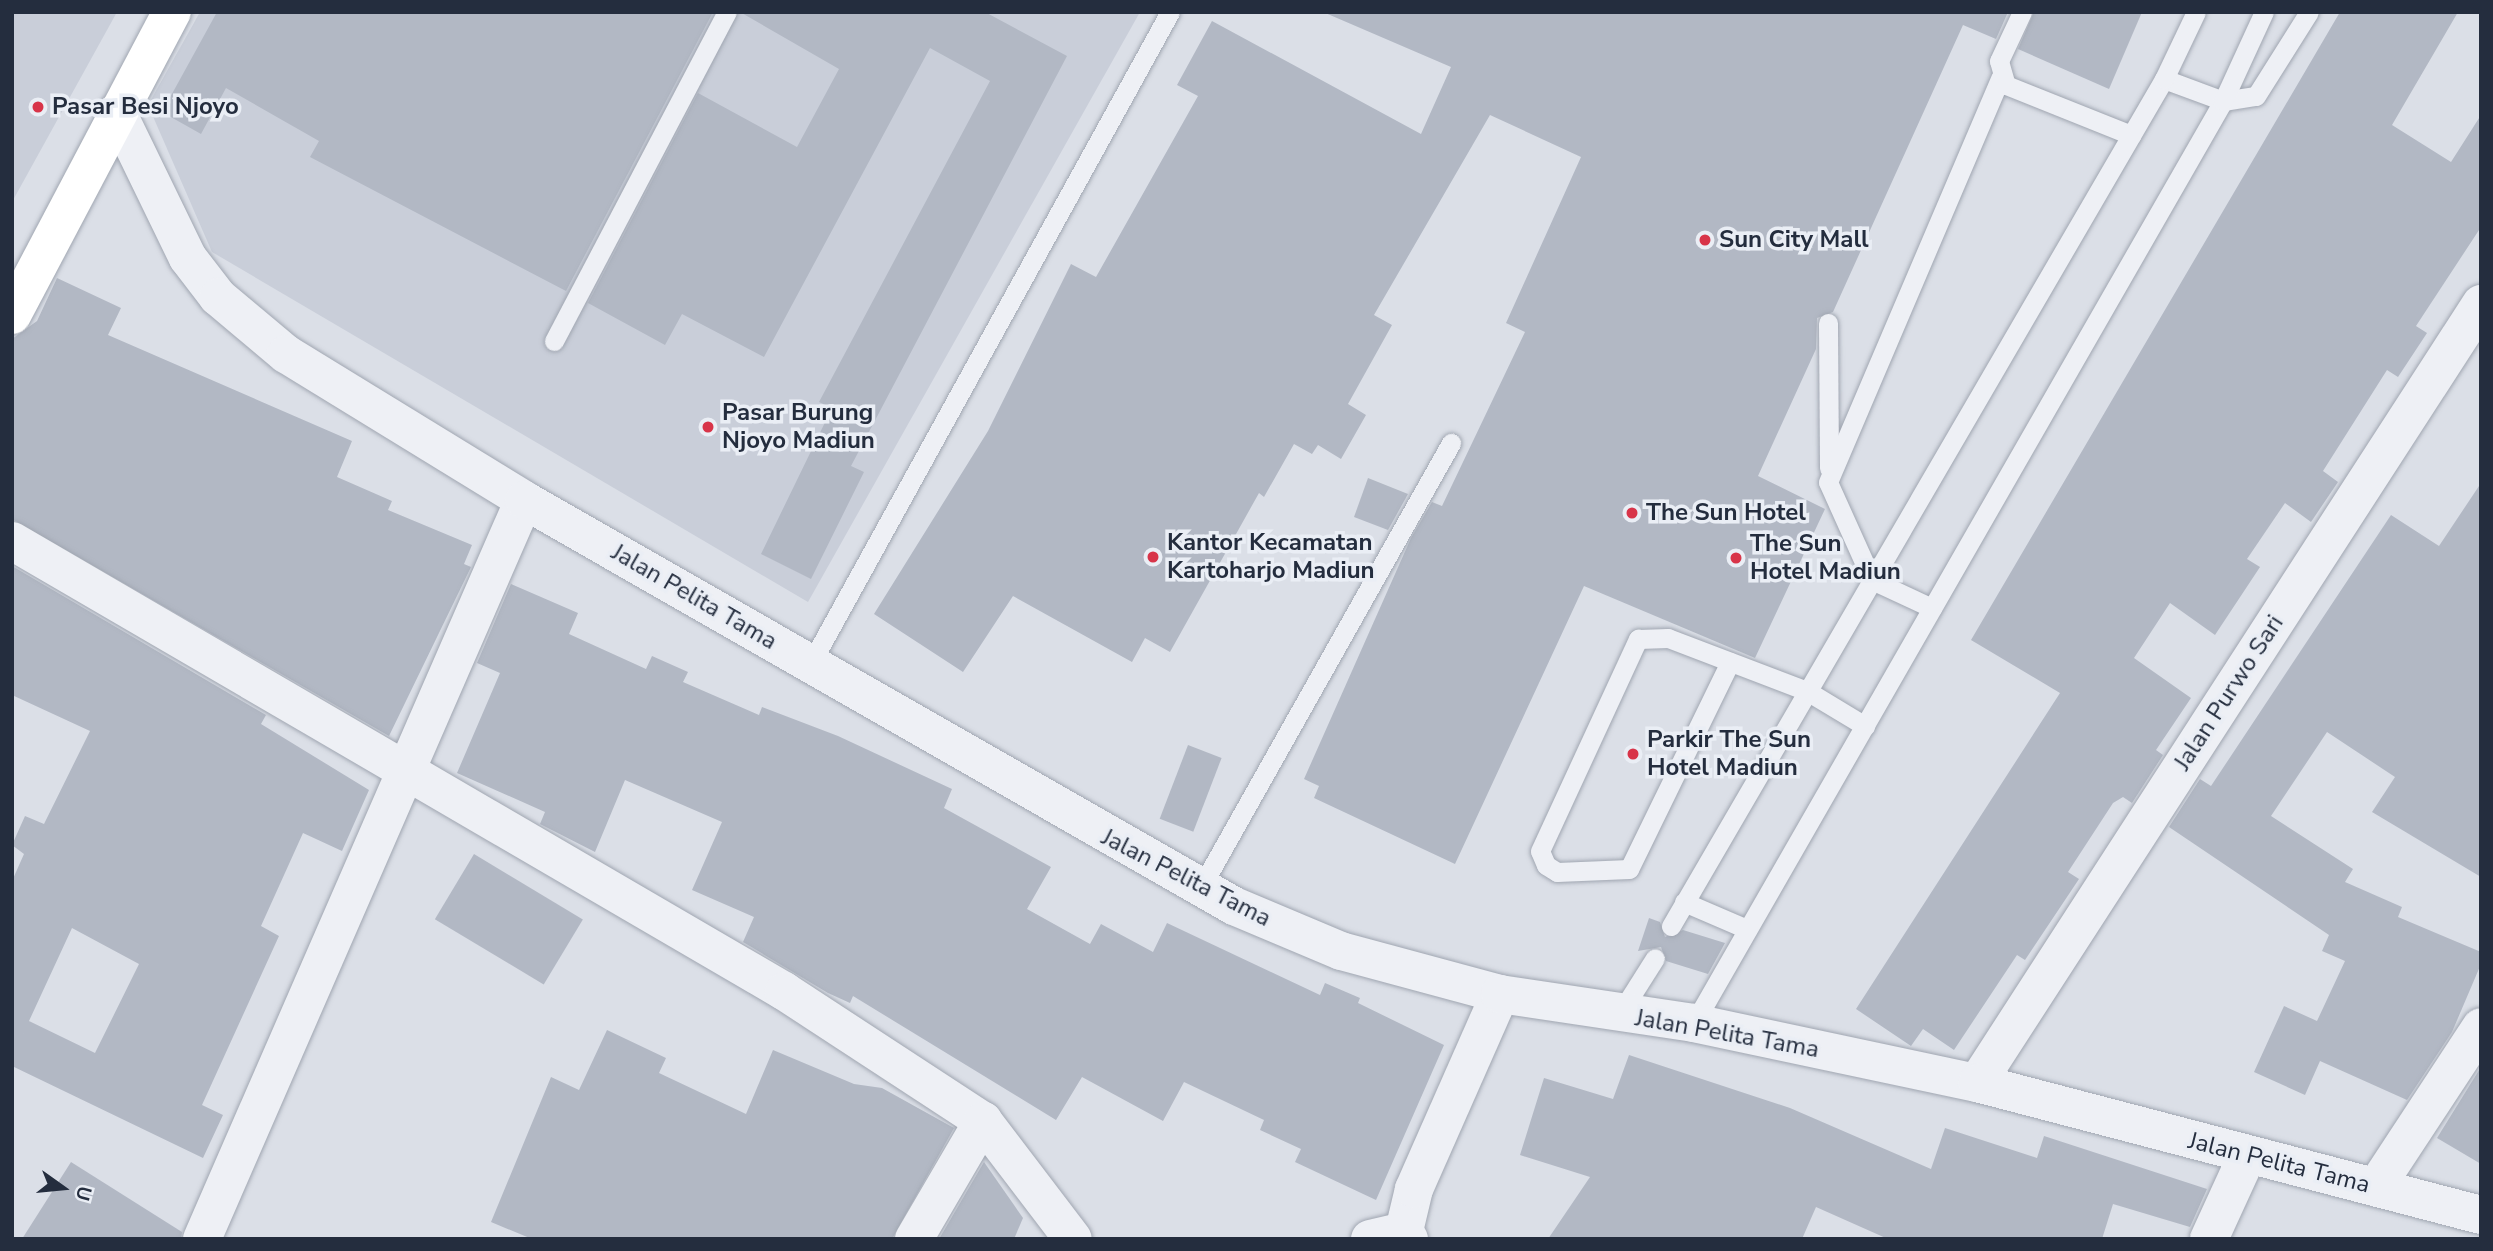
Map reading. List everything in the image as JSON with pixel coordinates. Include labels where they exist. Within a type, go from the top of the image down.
[{"type":"main road","points":[[12,315],[21,273],[117,112],[172,12]]},
{"type":"street","name":"Jalan Pelita Tama","points":[[117,112],[188,258],[218,297],[286,354],[524,500],[1200,889],[1341,951],[1500,994],[1619,1015],[1694,1023],[1976,1083],[2481,1215]]},
{"type":"street","name":"Jalan Purwo Sari","points":[[1976,1083],[2474,328]]},
{"type":"street","points":[[202,1239],[524,500]]},
{"type":"street","points":[[12,541],[784,991],[984,1121],[1073,1239]]},
{"type":"street","points":[[1394,1236],[1500,994]]},
{"type":"street","points":[[2376,1187],[2481,1027]]},
{"type":"street","points":[[914,1239],[984,1121]]},
{"type":"street","points":[[2209,1239],[2247,1156]]},
{"type":"lane","points":[[554,341],[727,12]]},
{"type":"lane","points":[[811,663],[1170,12]]},
{"type":"lane","points":[[1829,476],[2001,77],[1999,61],[2022,12]]},
{"type":"lane","points":[[1671,926],[2132,135],[2164,79],[2196,12]]},
{"type":"lane","points":[[1694,1023],[2223,101],[2264,12]]},
{"type":"lane","points":[[2164,79],[2223,101],[2256,96],[2309,12]]},
{"type":"lane","points":[[2001,77],[2014,93],[2132,135]]},
{"type":"lane","points":[[1828,323],[1828,491],[1872,580],[1932,608]]},
{"type":"lane","points":[[1200,889],[1451,443]]},
{"type":"lane","points":[[1730,662],[1629,869],[1557,872],[1546,865],[1540,851],[1632,645],[1657,635],[1730,662],[1807,691],[1865,726]]},
{"type":"lane","points":[[1685,902],[1747,929]]},
{"type":"lane","points":[[1619,1015],[1655,958]]},
{"type":"shaded area","name":"Pasar Besi Njoyo","points":[[12,12],[117,12],[12,202]]},
{"type":"shaded area","name":"Pasar Burung Njoyo Madiun","points":[[200,12],[1140,12],[808,602],[212,252],[148,105]]},
{"type":"building","points":[[217,12],[713,12],[566,291],[310,157],[319,141],[226,88],[201,134],[162,112]]},
{"type":"building","points":[[740,12],[985,12],[1067,56],[851,466],[864,472],[811,579],[761,554],[832,408],[819,402],[990,81],[930,48],[764,357],[682,314],[665,345],[588,303],[698,93],[797,147],[839,69]]},
{"type":"building","points":[[1323,12],[2008,12],[1996,39],[1963,25],[1833,312],[1817,318],[1816,349],[1758,476],[1825,509],[1755,658],[1584,586],[1455,864],[1314,798],[1319,786],[1304,779],[1411,538],[1432,502],[1442,506],[1525,332],[1506,323],[1581,157],[1490,115],[1374,315],[1392,325],[1348,404],[1366,415],[1341,459],[1318,445],[1312,454],[1294,444],[1264,497],[1259,493],[1170,652],[1145,638],[1132,662],[1013,596],[963,672],[874,614],[988,431],[1071,264],[1096,277],[1198,96],[1177,85],[1212,21],[1421,134],[1451,67]]},
{"type":"building","points":[[2034,12],[2142,12],[2109,89],[2018,49]]},
{"type":"building","points":[[2340,12],[2458,12],[2392,125],[2451,162],[2481,115],[2481,227],[2416,326],[2427,333],[2398,377],[2387,370],[2323,471],[2338,482],[2311,522],[2285,503],[2247,559],[2260,567],[2215,635],[2170,603],[2134,658],[2191,698],[2156,750],[2163,755],[2132,803],[2123,797],[2113,803],[2068,872],[2079,879],[2025,960],[2017,955],[1954,1050],[1923,1029],[1911,1046],[1856,1009],[2060,693],[1971,640]]},
{"type":"building","points":[[57,278],[121,308],[108,335],[352,441],[337,477],[392,501],[388,510],[472,545],[464,564],[471,567],[389,736],[12,519],[12,339],[37,321]]},
{"type":"building","points":[[1368,478],[1408,494],[1388,530],[1354,517]]},
{"type":"building","points":[[2481,483],[2481,877],[2372,812],[2395,777],[2327,732],[2271,816],[2353,869],[2345,882],[2402,907],[2398,917],[2481,952],[2481,964],[2452,1032],[2407,1100],[2320,1061],[2305,1095],[2254,1072],[2284,1006],[2317,1021],[2345,961],[2322,951],[2329,935],[2169,827],[2200,779],[2211,786],[2391,515],[2439,546]]},
{"type":"building","points":[[12,566],[266,715],[261,724],[369,790],[342,851],[303,833],[261,926],[279,936],[202,1105],[223,1115],[203,1158],[12,1066],[12,881],[24,854],[12,845],[25,816],[44,824],[90,731],[12,695]],"holes":[[[72,928],[139,964],[95,1053],[29,1021]]]},
{"type":"building","points":[[511,584],[578,613],[569,634],[646,669],[652,656],[688,672],[683,682],[759,715],[762,707],[838,736],[952,789],[944,808],[1051,867],[1027,909],[1090,944],[1101,924],[1153,952],[1167,923],[1320,995],[1325,983],[1360,998],[1358,1003],[1444,1045],[1376,1200],[1295,1162],[1301,1149],[1260,1130],[1264,1120],[1184,1082],[1163,1121],[1082,1077],[1056,1120],[853,996],[850,1003],[828,993],[743,942],[754,917],[692,890],[722,822],[625,780],[595,852],[540,824],[545,812],[457,773],[500,673],[477,663]]},
{"type":"building","points":[[1188,745],[1222,758],[1193,832],[1160,819]]},
{"type":"building","points":[[474,854],[583,919],[544,985],[435,919]]},
{"type":"building","points":[[1649,918],[1660,922],[1665,937],[1683,930],[1725,943],[1708,974],[1666,961],[1661,947],[1638,951]]},
{"type":"building","points":[[607,1030],[666,1058],[659,1073],[746,1114],[773,1050],[854,1084],[882,1088],[954,1128],[892,1239],[532,1239],[491,1222],[551,1077],[579,1090]]},
{"type":"building","points":[[1629,1055],[1790,1108],[1931,1169],[1945,1128],[2037,1158],[2044,1136],[2207,1189],[2190,1227],[2113,1204],[2102,1239],[1888,1239],[1816,1207],[1802,1239],[1548,1239],[1590,1177],[1520,1155],[1544,1078],[1613,1099]]},
{"type":"building","points":[[2481,1067],[2481,1164],[2437,1138]]},
{"type":"building","points":[[71,1162],[182,1232],[181,1239],[22,1239]]},
{"type":"building","points":[[984,1162],[1023,1218],[1014,1239],[939,1239]]},
{"type":"place","name":"Pasar Besi Njoyo","points":[[38,107]]},
{"type":"place","name":"Sun City Mall","points":[[1705,240]]},
{"type":"place","name":"Pasar Burung Njoyo Madiun","points":[[708,427]]},
{"type":"place","name":"The Sun Hotel","points":[[1632,513]]},
{"type":"place","name":"Kantor Kecamatan Kartoharjo Madiun","points":[[1153,557]]},
{"type":"place","name":"The Sun Hotel Madiun","points":[[1736,558]]},
{"type":"place","name":"Parkir The Sun Hotel Madiun","points":[[1633,754]]}]
